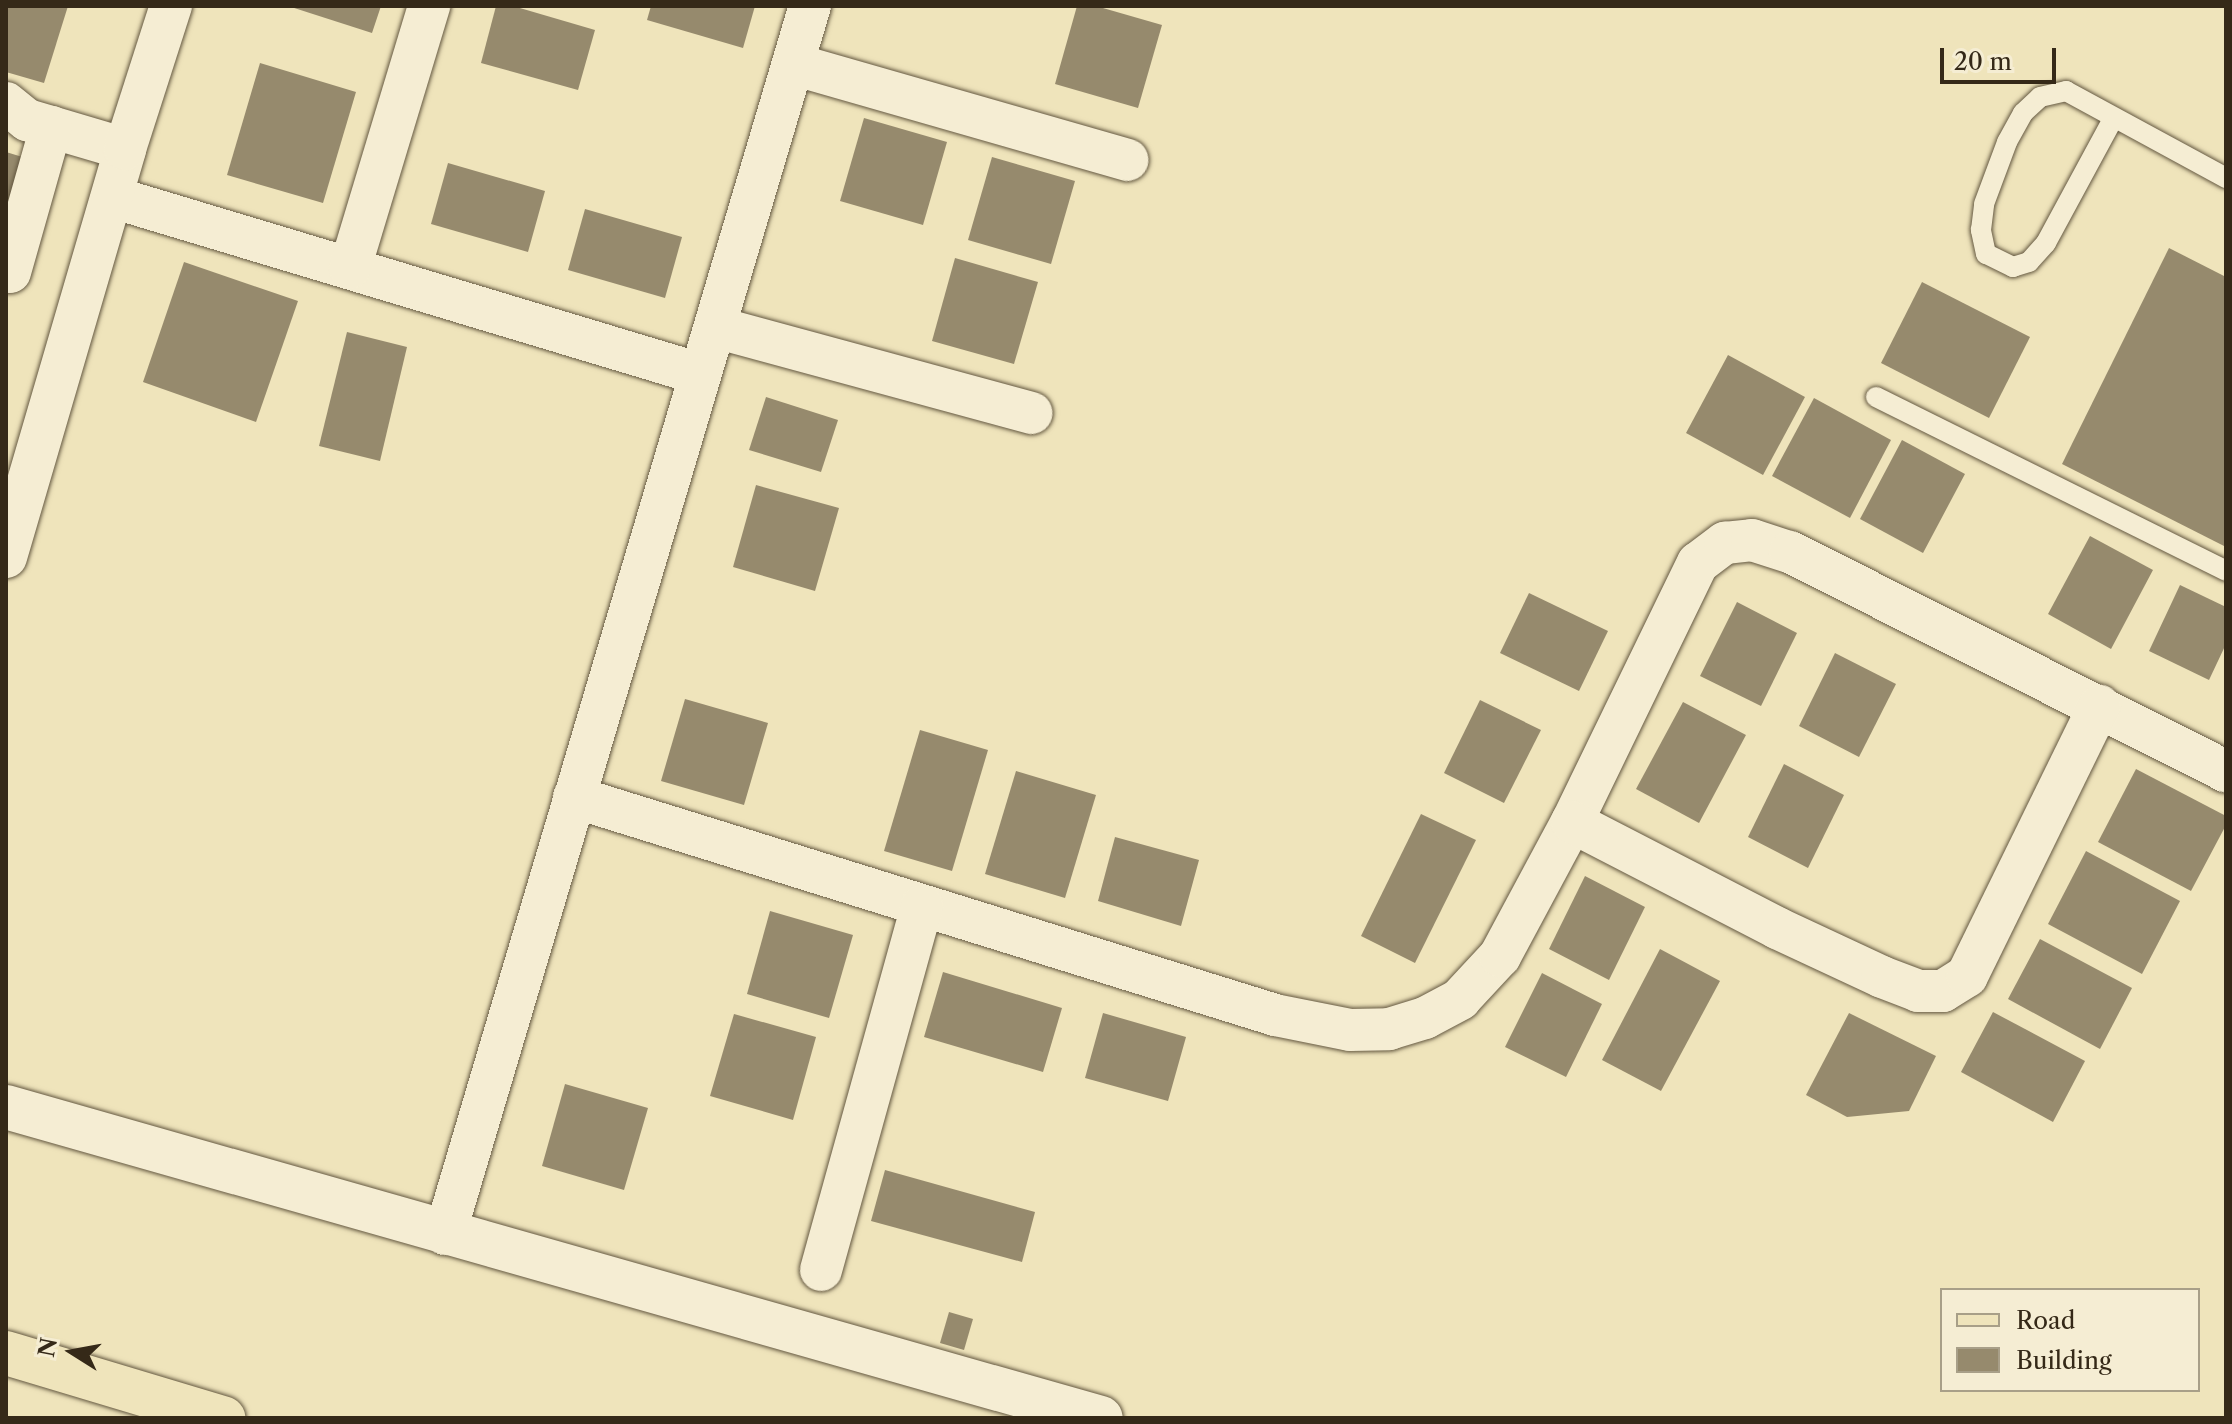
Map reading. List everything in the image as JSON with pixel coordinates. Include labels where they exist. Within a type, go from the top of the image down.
[{"type":"main road","points":[[6,1353],[223,1418]]},
{"type":"street","points":[[6,557],[125,149],[171,6]]},
{"type":"street","points":[[350,268],[429,6]]},
{"type":"street","points":[[445,1234],[810,6]]},
{"type":"street","points":[[793,64],[1127,160]]},
{"type":"street","points":[[6,270],[10,272],[23,119],[125,149]]},
{"type":"street","points":[[112,197],[700,374]]},
{"type":"street","points":[[715,327],[1032,413]]},
{"type":"street","points":[[574,797],[1275,1015],[1350,1030],[1389,1029],[1425,1018],[1460,999],[1500,956],[1572,822],[1698,563],[1725,543],[1752,540],[1790,552],[2226,771]]},
{"type":"street","points":[[1572,822],[1777,928],[1869,971],[1918,991],[1943,991],[1967,976],[2099,706]]},
{"type":"street","points":[[821,1270],[922,906]]},
{"type":"street","points":[[6,1107],[445,1234],[804,1331],[1101,1418]]},
{"type":"lane","points":[[2113,119],[2046,243],[2029,262],[2013,267],[1986,254],[1981,230],[1984,204],[2007,142],[2023,113],[2040,97],[2066,91],[2226,178]]},
{"type":"lane","points":[[1876,397],[2226,571]]},
{"type":"building","points":[[6,6],[68,6],[44,83],[6,72]]},
{"type":"building","points":[[288,6],[381,6],[372,33]]},
{"type":"building","points":[[496,6],[513,6],[595,30],[578,90],[481,63]]},
{"type":"building","points":[[651,6],[755,6],[743,48],[647,20]]},
{"type":"building","points":[[1077,6],[1096,6],[1162,25],[1138,108],[1055,84]]},
{"type":"building","points":[[260,63],[356,92],[323,203],[227,175]]},
{"type":"building","points":[[864,118],[947,142],[923,225],[840,201]]},
{"type":"building","points":[[6,152],[29,159],[6,231]]},
{"type":"building","points":[[992,157],[1075,181],[1051,264],[968,240]]},
{"type":"building","points":[[448,163],[545,191],[528,252],[431,224]]},
{"type":"building","points":[[585,209],[682,237],[665,298],[568,270]]},
{"type":"building","points":[[2169,248],[2226,277],[2226,547],[2062,464]]},
{"type":"building","points":[[955,258],[1038,282],[1014,364],[932,341]]},
{"type":"building","points":[[184,262],[298,301],[256,422],[143,382]]},
{"type":"building","points":[[1922,282],[2030,337],[1989,418],[1881,363]]},
{"type":"building","points":[[347,332],[407,347],[380,461],[319,446]]},
{"type":"building","points":[[1728,355],[1805,397],[1763,475],[1686,433]]},
{"type":"building","points":[[766,397],[838,420],[821,472],[749,450]]},
{"type":"building","points":[[1814,398],[1891,440],[1850,518],[1772,476]]},
{"type":"building","points":[[1902,440],[1965,474],[1923,553],[1860,519]]},
{"type":"building","points":[[756,485],[839,508],[815,591],[733,567]]},
{"type":"building","points":[[2090,536],[2153,570],[2111,649],[2048,614]]},
{"type":"building","points":[[2180,585],[2226,607],[2226,644],[2209,680],[2149,651]]},
{"type":"building","points":[[1529,593],[1608,631],[1579,691],[1500,653]]},
{"type":"building","points":[[1737,602],[1797,633],[1761,706],[1700,676]]},
{"type":"building","points":[[1835,653],[1896,684],[1859,757],[1799,726]]},
{"type":"building","points":[[685,699],[768,723],[744,805],[661,781]]},
{"type":"building","points":[[1480,700],[1541,730],[1504,803],[1444,773]]},
{"type":"building","points":[[1683,702],[1746,735],[1699,823],[1636,789]]},
{"type":"building","points":[[920,730],[988,750],[952,871],[884,851]]},
{"type":"building","points":[[1784,764],[1844,795],[1808,868],[1748,837]]},
{"type":"building","points":[[2136,769],[2226,816],[2226,825],[2191,891],[2098,842]]},
{"type":"building","points":[[1016,771],[1096,795],[1065,898],[985,874]]},
{"type":"building","points":[[1421,814],[1476,840],[1415,963],[1361,936]]},
{"type":"building","points":[[1115,837],[1199,860],[1181,926],[1098,901]]},
{"type":"building","points":[[2086,851],[2180,901],[2142,974],[2048,924]]},
{"type":"building","points":[[1585,876],[1645,907],[1609,980],[1549,949]]},
{"type":"building","points":[[770,911],[853,935],[829,1018],[747,994]]},
{"type":"building","points":[[2040,939],[2132,988],[2100,1049],[2008,999]]},
{"type":"building","points":[[1660,949],[1720,981],[1661,1091],[1602,1060]]},
{"type":"building","points":[[943,972],[1062,1008],[1043,1072],[924,1037]]},
{"type":"building","points":[[1542,973],[1602,1004],[1566,1077],[1505,1047]]},
{"type":"building","points":[[1993,1012],[2085,1061],[2053,1122],[1961,1072]]},
{"type":"building","points":[[1103,1013],[1186,1037],[1168,1101],[1085,1078]]},
{"type":"building","points":[[1849,1013],[1936,1056],[1909,1111],[1847,1117],[1806,1095]]},
{"type":"building","points":[[734,1014],[816,1037],[793,1120],[710,1096]]},
{"type":"building","points":[[565,1084],[648,1108],[624,1190],[542,1166]]},
{"type":"building","points":[[885,1170],[1035,1212],[1022,1262],[871,1221]]},
{"type":"building","points":[[949,1312],[973,1319],[964,1350],[940,1343]]}]
